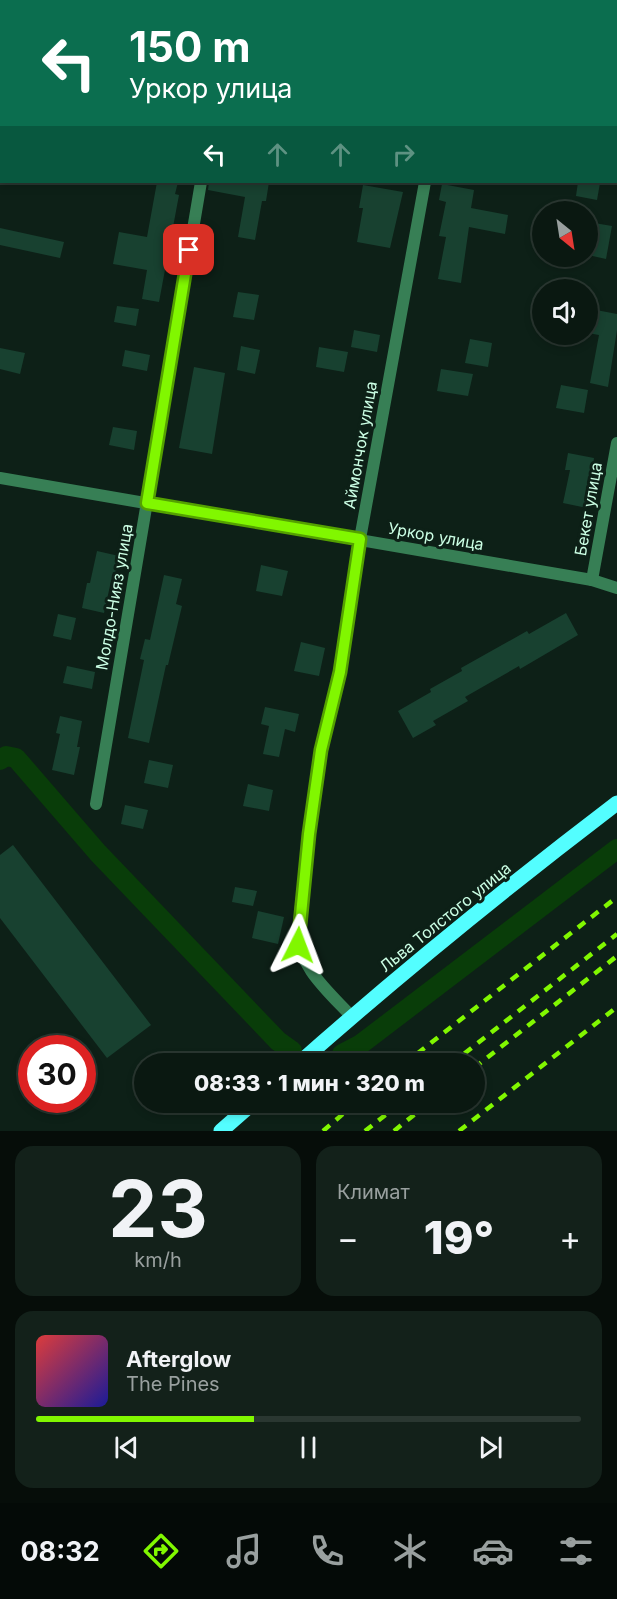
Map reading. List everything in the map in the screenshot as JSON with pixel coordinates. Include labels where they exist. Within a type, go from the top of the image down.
[{"type":"main road","name":"Льва Толстого улица","points":[[311,1053],[557,848],[617,803]]},
{"type":"main road","points":[[221,1131],[241,1113]]},
{"type":"street","name":"Молдо-Нияз улица","points":[[96,804],[201,183]]},
{"type":"street","name":"Аймончок улица","points":[[352,1017],[303,960],[298,945],[298,932],[321,750],[340,672],[360,539],[424,183]]},
{"type":"street","name":"Бекет улица","points":[[592,580],[617,443]]},
{"type":"street","name":"Уркор улица","points":[[0,478],[592,580],[617,588]]},
{"type":"building","points":[[157,183],[178,183],[175,194],[179,195],[159,302],[142,299],[147,270],[113,264],[119,232],[147,237]]},
{"type":"building","points":[[209,183],[269,183],[266,201],[262,201],[255,240],[238,237],[245,197],[208,190]]},
{"type":"building","points":[[578,183],[600,183],[597,200],[576,196]]},
{"type":"building","points":[[442,184],[474,190],[471,208],[508,215],[505,234],[469,227],[461,283],[438,279],[446,237],[439,236],[446,202],[439,200]]},
{"type":"building","points":[[363,185],[403,192],[390,248],[357,242],[363,208],[359,208]]},
{"type":"building","points":[[598,224],[612,226],[606,259],[598,257]]},
{"type":"building","points":[[0,228],[64,242],[60,258],[0,245]]},
{"type":"building","points":[[238,292],[259,295],[254,320],[233,317]]},
{"type":"building","points":[[117,306],[139,309],[136,326],[114,322]]},
{"type":"building","points":[[598,310],[617,314],[617,330],[608,387],[590,383],[599,335]]},
{"type":"building","points":[[354,330],[380,335],[377,352],[351,347]]},
{"type":"building","points":[[470,339],[492,343],[488,367],[465,363]]},
{"type":"building","points":[[241,346],[260,350],[255,374],[237,370]]},
{"type":"building","points":[[319,347],[348,352],[344,372],[316,367]]},
{"type":"building","points":[[0,348],[25,353],[20,374],[0,369]]},
{"type":"building","points":[[125,350],[150,355],[147,371],[122,366]]},
{"type":"building","points":[[194,367],[225,373],[212,454],[179,448]]},
{"type":"building","points":[[441,369],[473,374],[468,396],[437,391]]},
{"type":"building","points":[[561,385],[588,390],[584,413],[556,408]]},
{"type":"building","points":[[113,427],[137,431],[134,450],[109,445]]},
{"type":"building","points":[[568,453],[594,458],[587,508],[563,503],[570,470],[565,470]]},
{"type":"building","points":[[97,551],[119,556],[104,613],[82,608]]},
{"type":"building","points":[[261,565],[288,571],[282,596],[256,591]]},
{"type":"building","points":[[164,575],[182,579],[176,604],[182,606],[149,743],[128,738],[144,660],[140,659],[145,639],[150,640]]},
{"type":"building","points":[[566,613],[578,635],[520,669],[519,666],[465,697],[468,701],[433,721],[436,725],[413,738],[398,711],[462,671],[461,668],[527,631],[529,634]]},
{"type":"building","points":[[58,614],[76,618],[71,640],[53,636]]},
{"type":"building","points":[[301,642],[325,648],[319,676],[294,671]]},
{"type":"building","points":[[67,666],[95,672],[92,689],[63,683]]},
{"type":"building","points":[[265,707],[299,714],[295,732],[285,729],[279,757],[263,754],[269,726],[261,724]]},
{"type":"building","points":[[60,716],[82,721],[77,747],[80,747],[74,775],[52,770],[60,734],[56,733]]},
{"type":"building","points":[[149,760],[173,765],[168,788],[144,783]]},
{"type":"building","points":[[248,784],[273,790],[269,811],[243,806]]},
{"type":"building","points":[[125,805],[148,810],[143,829],[121,824]]},
{"type":"building","points":[[13,845],[151,1025],[107,1058],[96,1044],[96,1035],[89,1035],[0,918],[0,855]]},
{"type":"building","points":[[235,887],[257,891],[253,906],[232,902]]},
{"type":"building","points":[[258,911],[284,917],[278,944],[252,938]]},
{"type":"waterway","points":[[0,760],[6,756],[16,758],[98,853],[278,1041],[292,1051]]},
{"type":"waterway","points":[[344,1053],[361,1044],[617,849]]},
{"type":"railway","points":[[418,1053],[617,897]]},
{"type":"railway","points":[[465,1053],[617,934]]},
{"type":"railway","points":[[485,1059],[617,956]]},
{"type":"railway","points":[[459,1131],[617,1007]]},
{"type":"railway","points":[[323,1131],[344,1113]]},
{"type":"railway","points":[[365,1131],[388,1113]]},
{"type":"railway","points":[[394,1131],[416,1113]]},
{"type":"route","points":[[189,250],[147,503],[360,539],[340,672],[321,750],[309,834],[298,945]]}]
